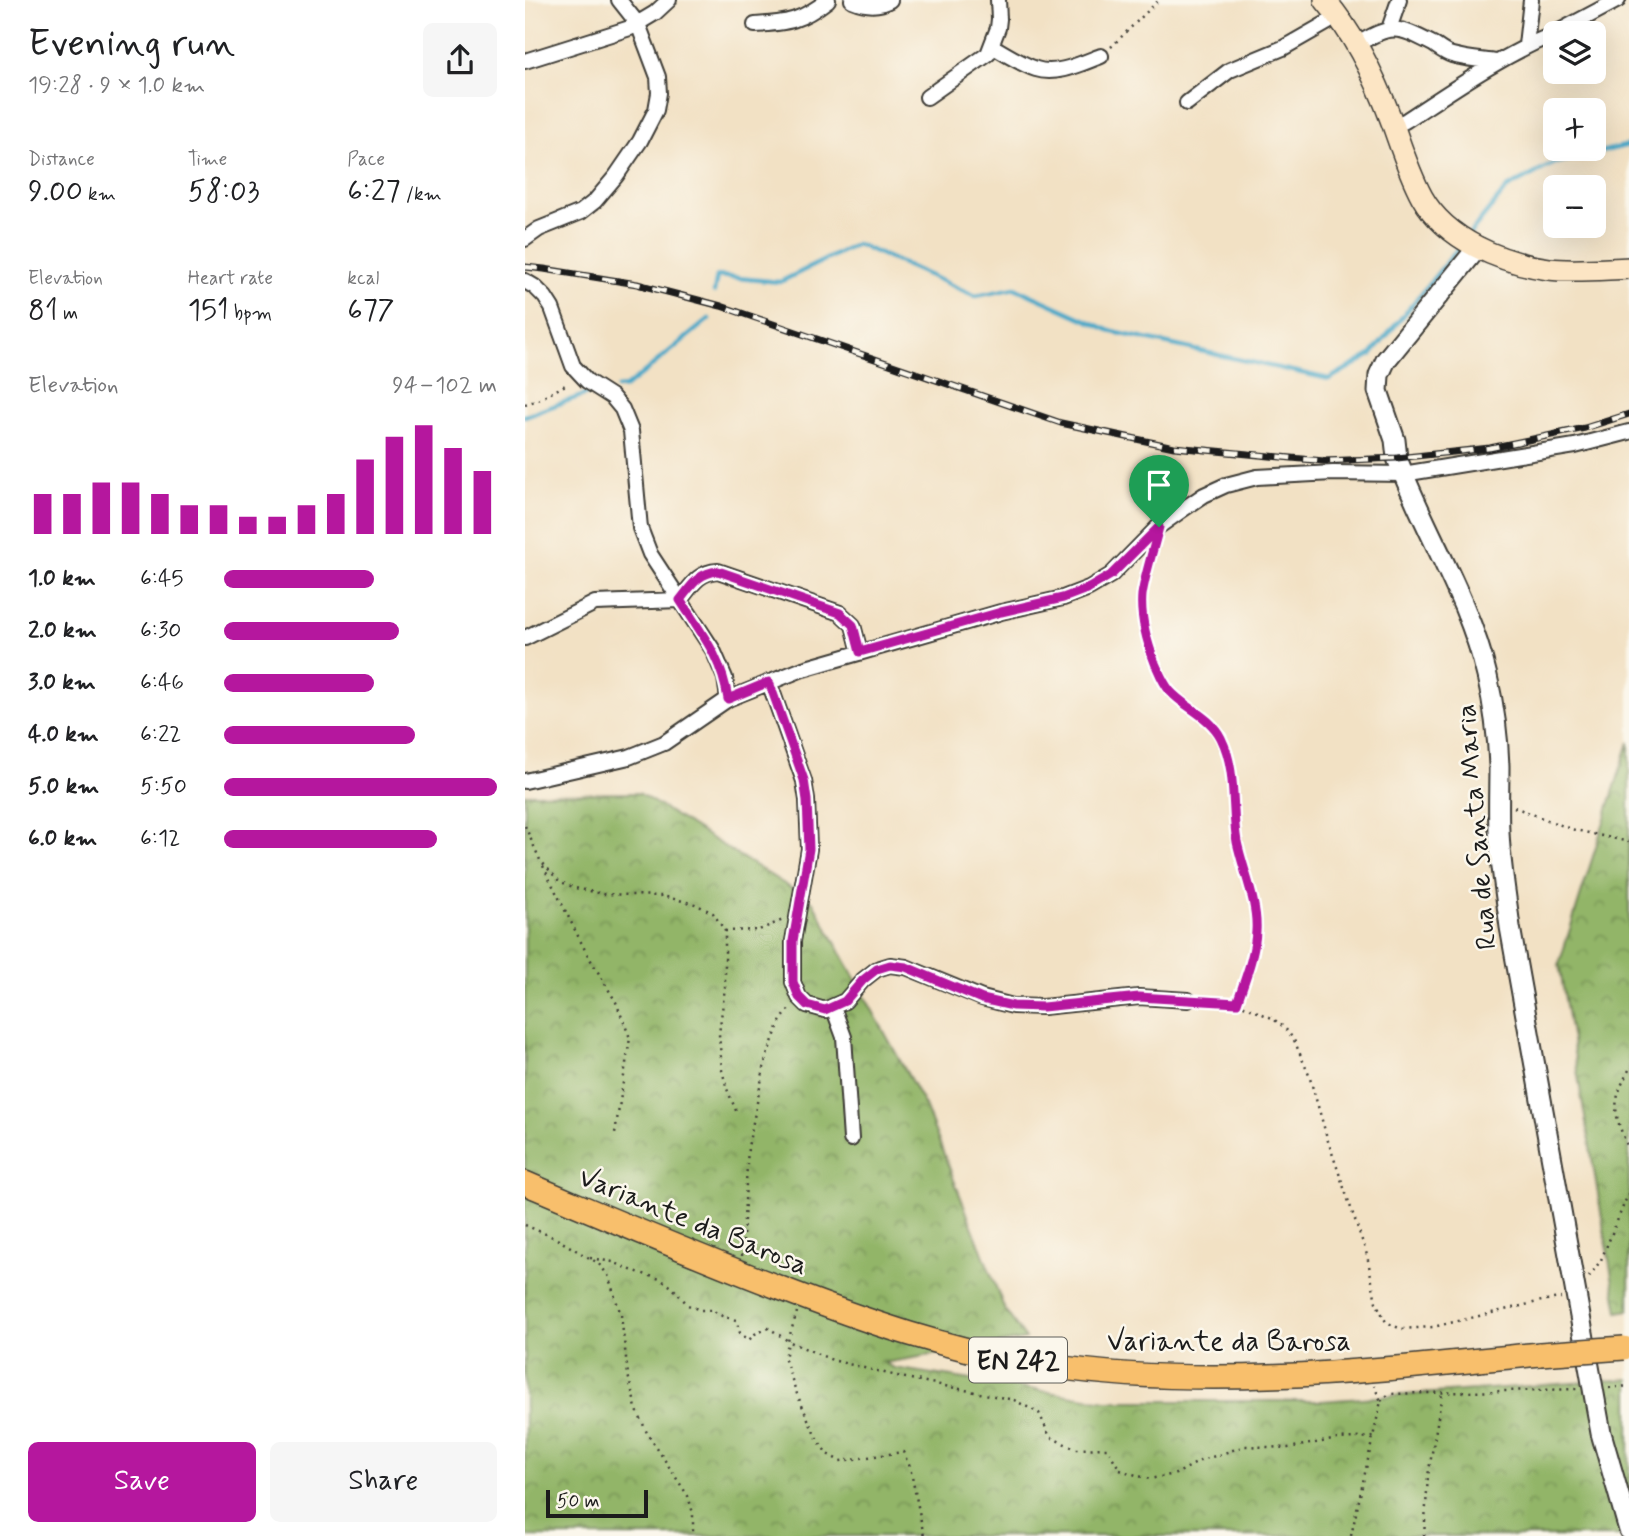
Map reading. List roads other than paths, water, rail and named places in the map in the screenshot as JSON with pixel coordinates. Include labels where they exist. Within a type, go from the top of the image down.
[{"type":"main road","points":[[1332,8],[1356,45],[1385,104],[1422,196],[1447,227],[1469,242],[1511,260],[1550,269],[1629,268]]},
{"type":"main road","name":"Variante da Barosa","points":[[525,1183],[740,1273],[866,1321],[920,1338],[1013,1359],[1085,1370],[1177,1376],[1273,1376],[1627,1347]]},
{"type":"street","points":[[525,239],[538,229],[581,212],[595,201],[640,141],[656,110],[658,77],[638,24],[619,0]]},
{"type":"street","points":[[525,61],[638,24],[669,0]]},
{"type":"street","points":[[755,25],[792,21],[828,0]]},
{"type":"street","points":[[852,0],[870,5],[890,0]]},
{"type":"street","points":[[927,97],[988,54],[999,19],[997,0]]},
{"type":"street","points":[[1389,29],[1399,0]]},
{"type":"street","points":[[1526,46],[1531,0]]},
{"type":"street","points":[[1579,21],[1618,0]]},
{"type":"street","points":[[1187,103],[1230,70],[1283,48],[1332,8]]},
{"type":"street","points":[[1356,45],[1376,33],[1389,29],[1402,30],[1450,55],[1496,62]]},
{"type":"street","points":[[1393,125],[1405,121],[1496,62],[1543,39]]},
{"type":"street","points":[[992,46],[1038,70],[1052,71],[1101,56]]},
{"type":"street","name":"Rua de Santa Maria","points":[[1469,242],[1386,360],[1379,376],[1378,391],[1392,430],[1403,474],[1462,603],[1487,675],[1497,730],[1502,869],[1510,926],[1601,1433],[1629,1530]]},
{"type":"street","points":[[525,281],[545,297],[552,309],[573,366],[587,381],[612,397],[622,409],[631,431],[640,528],[650,554],[713,650],[725,678],[728,699]]},
{"type":"street","points":[[525,781],[629,757],[664,743],[728,699],[803,669],[1001,612],[1063,598],[1089,588],[1111,575],[1166,522],[1204,495],[1226,485],[1268,476],[1403,474],[1575,446],[1629,432]]},
{"type":"street","points":[[525,638],[595,603],[680,600],[697,579],[708,572],[718,571],[840,613],[853,625],[860,652]]},
{"type":"street","points":[[769,682],[804,780],[807,800],[809,849],[793,941],[793,982],[799,997],[807,1005],[825,1010],[833,1007],[845,1001],[863,980],[877,969],[890,965],[906,967],[982,999],[1013,1006],[1043,1007],[1139,997],[1188,1000]]},
{"type":"street","points":[[833,1007],[844,1037],[851,1139]]},
{"type":"waterway","points":[[1468,236],[1507,188],[1555,163],[1629,145]]},
{"type":"waterway","points":[[714,292],[717,276],[780,282],[857,244],[976,296],[1015,288],[1113,332],[1329,379],[1371,355],[1460,246]]},
{"type":"waterway","points":[[617,388],[626,387],[709,319]]},
{"type":"waterway","points":[[525,416],[587,394]]},
{"type":"railway","points":[[525,267],[637,284],[721,306],[1061,423],[1174,447],[1324,461],[1397,458],[1490,448],[1585,428],[1629,414]]}]
